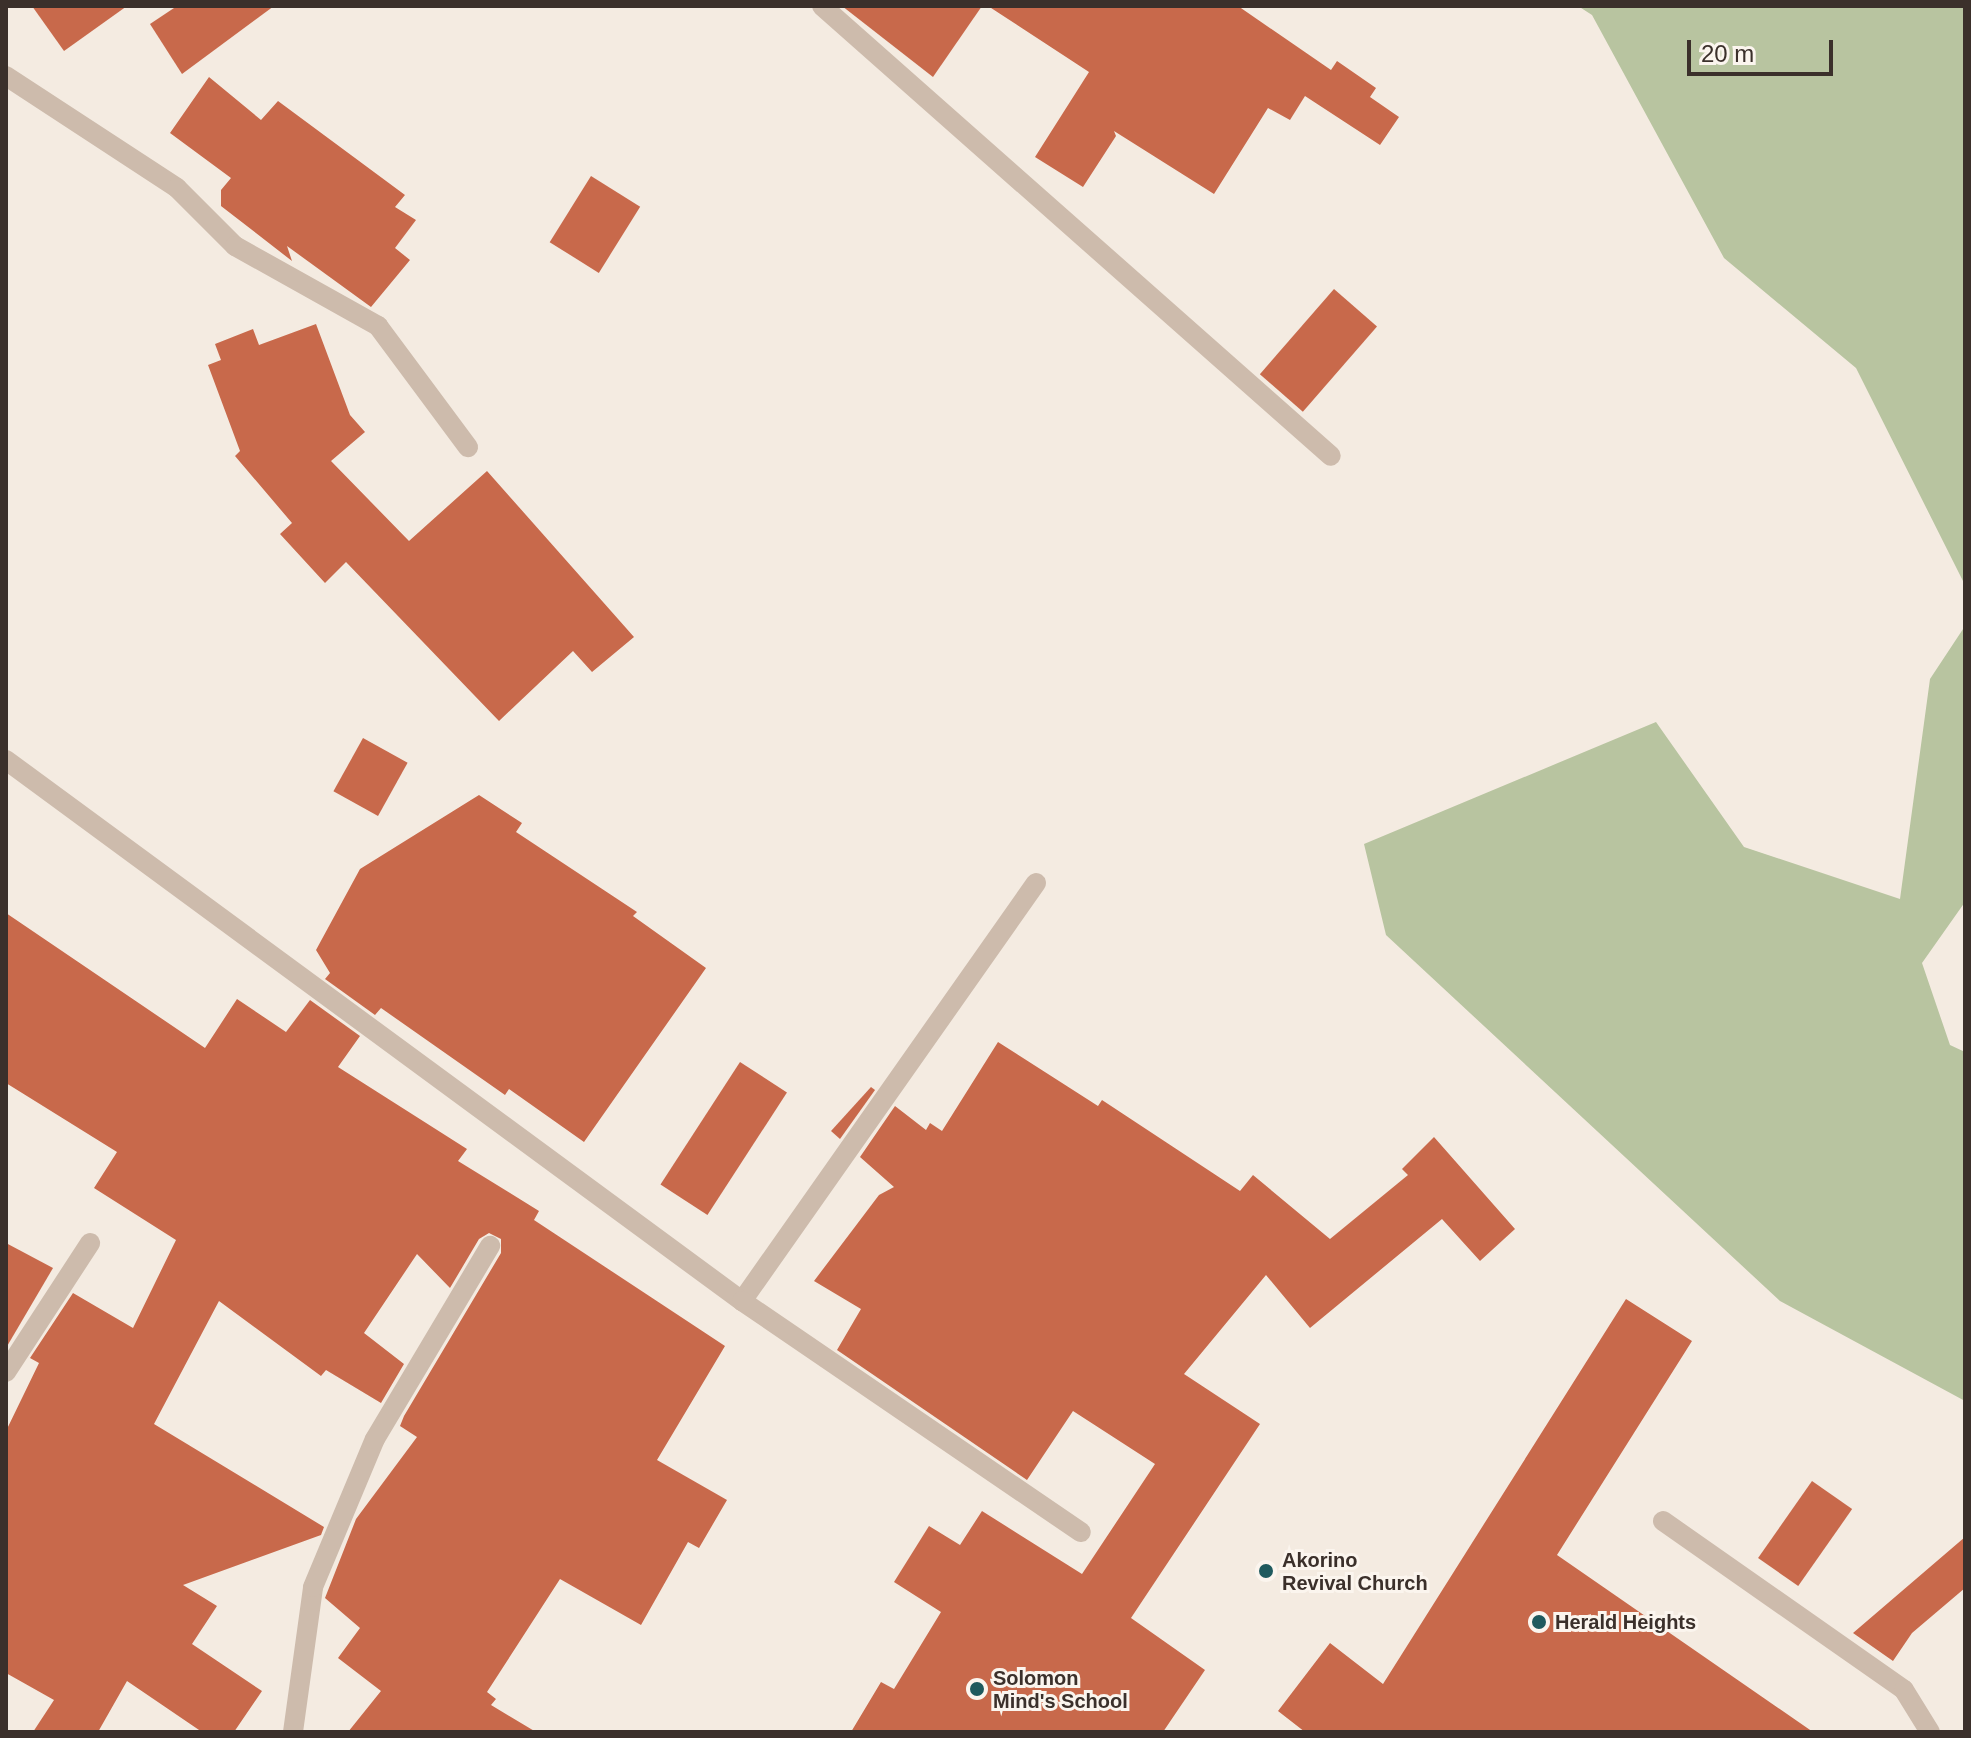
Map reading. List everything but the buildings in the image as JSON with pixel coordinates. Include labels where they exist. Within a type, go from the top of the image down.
[{"type":"street","points":[[822,6],[1331,456]]},
{"type":"street","points":[[6,76],[177,188],[235,246],[378,326],[468,447]]},
{"type":"street","points":[[6,760],[742,1301],[1081,1532]]},
{"type":"street","points":[[742,1301],[1036,883]]},
{"type":"street","points":[[6,1372],[90,1243]]},
{"type":"street","points":[[293,1732],[313,1587],[375,1439],[490,1246]]},
{"type":"street","points":[[1663,1521],[1904,1690],[1930,1732]]},
{"type":"green space","points":[[1578,6],[1965,6],[1965,585],[1856,368],[1724,258],[1592,15]]},
{"type":"green space","points":[[1965,626],[1965,902],[1922,963],[1950,1045],[1965,1052],[1965,1401],[1780,1301],[1386,935],[1364,844],[1656,722],[1744,847],[1900,899],[1930,679]]},
{"type":"place","name":"Akorino Revival Church","points":[[1266,1571]]},
{"type":"place","name":"Herald Heights","points":[[1539,1622]]},
{"type":"place","name":"Solomon Mind's School","points":[[977,1689]]}]
